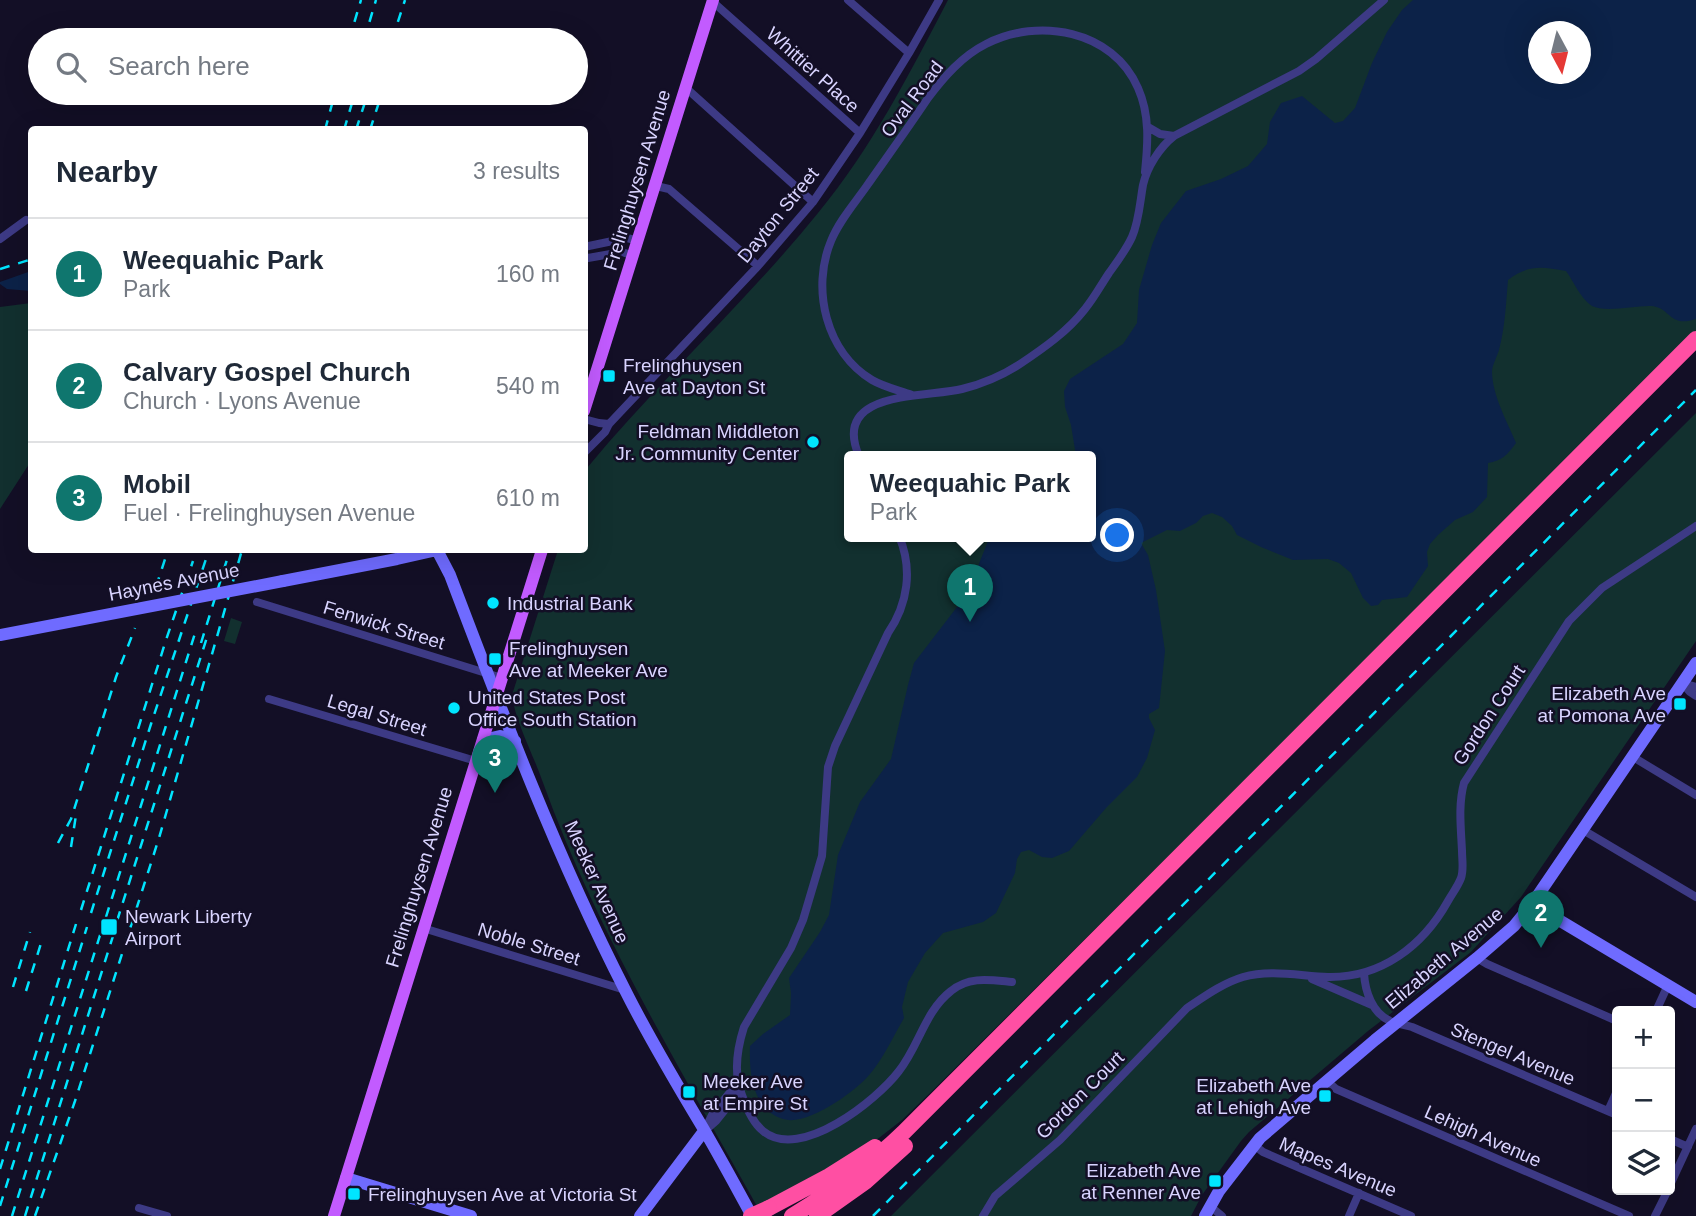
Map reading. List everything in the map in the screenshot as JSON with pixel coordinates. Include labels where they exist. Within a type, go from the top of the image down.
[{"type":"highway","points":[[792,1216],[864,1168],[894,1141],[1696,339]]},
{"type":"highway","points":[[824,1216],[906,1145],[1696,353]]},
{"type":"highway","points":[[752,1216],[810,1187],[862,1155],[900,1129],[948,1088]]},
{"type":"highway","points":[[817,1216],[854,1190]]},
{"type":"main road","name":"Frelinghuysen Avenue","points":[[588,399],[713,1]]},
{"type":"main road","name":"Haynes Avenue","points":[[0,635],[424,553]]},
{"type":"main road","name":"Meeker Avenue","points":[[439,553],[450,575],[514,741],[587,911],[661,1057],[752,1216]]},
{"type":"main road","name":"Frelinghuysen Avenue","points":[[334,1216],[541,553]]},
{"type":"main road","name":"Elizabeth Avenue","points":[[1207,1211],[1225,1182],[1254,1145],[1514,926],[1532,904],[1696,663]]},
{"type":"main road","points":[[483,740],[500,736],[514,741]]},
{"type":"main road","points":[[1532,904],[1696,1002]]},
{"type":"main road","points":[[640,1216],[704,1130]]},
{"type":"main road","points":[[346,1178],[471,1216]]},
{"type":"street","points":[[848,0],[909,53]]},
{"type":"street","name":"Dayton Street","points":[[588,449],[758,266],[813,202],[860,134],[939,0]]},
{"type":"street","points":[[858,451],[854,438],[861,413],[885,401],[962,389],[1000,375],[1034,355],[1070,326],[1086,308],[1133,235],[1144,181],[1161,149],[1174,136],[1299,71],[1384,0]]},
{"type":"street","name":"Whittier Place","points":[[713,1],[860,134]]},
{"type":"street","name":"Oval Road","points":[[912,395],[871,379],[858,369],[841,349],[826,317],[822,271],[828,248],[840,224],[942,79],[973,52],[996,39],[1030,30],[1058,30],[1091,41],[1114,55],[1137,86],[1148,127],[1144,181]]},
{"type":"street","points":[[686,88],[813,202]]},
{"type":"street","points":[[1148,127],[1160,134],[1174,136]]},
{"type":"street","points":[[656,186],[669,189],[758,266]]},
{"type":"street","points":[[0,239],[26,220]]},
{"type":"street","points":[[588,246],[627,238],[639,241]]},
{"type":"street","points":[[588,258],[622,252],[634,256]]},
{"type":"street","points":[[588,420],[609,424]]},
{"type":"street","name":"Gordon Court","points":[[983,1216],[995,1196],[1060,1140],[1187,1008],[1244,976],[1267,973],[1333,977],[1364,972],[1390,962],[1409,950],[1437,919],[1462,876],[1460,803],[1464,783],[1569,621],[1602,588],[1696,526]]},
{"type":"street","points":[[901,542],[907,570],[904,600],[835,746],[828,767],[821,856],[803,920],[791,948],[744,1027],[740,1039],[736,1064],[739,1086],[750,1113],[758,1126],[770,1135],[779,1138],[813,1135],[849,1117],[869,1102],[900,1071],[937,1004],[953,989],[975,979],[1012,982]]},
{"type":"street","name":"Fenwick Street","points":[[257,603],[502,678]]},
{"type":"street","points":[[1682,683],[1696,687]]},
{"type":"street","points":[[1682,683],[1696,696]]},
{"type":"street","name":"Legal Street","points":[[269,699],[476,761]]},
{"type":"street","points":[[1633,757],[1696,795]]},
{"type":"street","points":[[1583,830],[1696,897]]},
{"type":"street","name":"Noble Street","points":[[423,928],[625,990]]},
{"type":"street","points":[[1477,958],[1612,1019]]},
{"type":"street","points":[[1364,972],[1367,993],[1372,1004]]},
{"type":"street","name":"Stengel Avenue","points":[[1306,976],[1372,1004],[1387,1020],[1412,1027],[1612,1113]]},
{"type":"street","points":[[1658,1006],[1668,985]]},
{"type":"street","name":"Lehigh Avenue","points":[[1327,1081],[1336,1089],[1629,1216]]},
{"type":"street","points":[[704,1130],[716,1121],[739,1086]]},
{"type":"street","points":[[1608,1111],[1612,1102]]},
{"type":"street","points":[[1675,1175],[1696,1129]]},
{"type":"street","points":[[1675,1141],[1688,1147]]},
{"type":"street","name":"Mapes Avenue","points":[[1254,1145],[1263,1152],[1411,1216]]},
{"type":"street","points":[[1349,1216],[1359,1193]]},
{"type":"street","points":[[1655,1216],[1666,1195]]},
{"type":"street","points":[[139,1208],[167,1216]]},
{"type":"street","points":[[1207,1211],[1223,1216]]},
{"type":"green space","points":[[948,0],[1696,0],[1696,332],[902,1120],[866,1148],[758,1208],[641,998],[588,891],[520,726],[512,695],[557,553],[588,553],[588,467],[790,246],[837,188],[872,137]]},
{"type":"green space","points":[[28,303],[28,466],[0,509],[0,307]]},
{"type":"green space","points":[[1696,413],[1696,641],[1521,897],[1471,952],[1368,1031],[1249,1132],[1202,1195],[1191,1216],[891,1216]]},
{"type":"green space","points":[[231,618],[242,622],[235,644],[224,641]]},
{"type":"water","points":[[1413,0],[1696,0],[1696,319],[1680,321],[1652,306],[1605,309],[1592,306],[1566,271],[1550,268],[1529,269],[1508,280],[1503,333],[1492,371],[1497,399],[1516,443],[1497,461],[1488,463],[1487,497],[1473,512],[1455,520],[1430,544],[1427,552],[1428,566],[1407,597],[1382,600],[1378,605],[1371,606],[1363,598],[1351,573],[1339,563],[1328,559],[1293,560],[1237,535],[1222,517],[1212,513],[1180,531],[1167,530],[1141,543],[1148,555],[1156,590],[1165,651],[1159,708],[1149,714],[1155,730],[1147,758],[1137,777],[1069,851],[1052,858],[1042,857],[1029,850],[1021,852],[1015,873],[996,913],[983,922],[943,933],[925,953],[908,982],[902,1007],[904,1018],[879,1061],[863,1081],[843,1098],[805,1118],[783,1119],[773,1114],[765,1107],[754,1089],[750,1046],[790,1015],[789,978],[829,915],[838,855],[860,802],[891,759],[914,663],[967,594],[988,542],[1096,542],[1096,451],[1075,451],[1065,407],[1064,391],[1070,379],[1123,344],[1137,323],[1139,290],[1152,245],[1161,223],[1186,191],[1248,166],[1267,144],[1270,122],[1281,103],[1302,96],[1335,123],[1343,121],[1355,108],[1387,32],[1402,10]]},
{"type":"water","points":[[28,272],[28,291],[7,289],[0,282]]},
{"type":"railway","points":[[353,28],[361,0]]},
{"type":"railway","points":[[368,28],[376,0]]},
{"type":"railway","points":[[396,28],[405,0]]},
{"type":"railway","points":[[326,126],[332,105]]},
{"type":"railway","points":[[345,126],[351,105]]},
{"type":"railway","points":[[357,126],[364,105]]},
{"type":"railway","points":[[371,126],[378,105]]},
{"type":"railway","points":[[0,269],[28,260]]},
{"type":"railway","points":[[873,1216],[1696,390]]},
{"type":"railway","points":[[156,587],[167,553]]},
{"type":"railway","points":[[91,913],[208,553]]},
{"type":"railway","points":[[201,643],[229,553]]},
{"type":"railway","points":[[35,1216],[75,1101],[159,838],[241,553]]},
{"type":"railway","points":[[81,910],[193,561]]},
{"type":"railway","points":[[58,843],[71,819],[116,677],[135,628]]},
{"type":"railway","points":[[106,917],[196,630]]},
{"type":"railway","points":[[117,921],[208,634]]},
{"type":"railway","points":[[71,847],[76,815]]},
{"type":"railway","points":[[0,1169],[76,924]]},
{"type":"railway","points":[[0,1206],[87,927]]},
{"type":"railway","points":[[13,987],[30,932]]},
{"type":"railway","points":[[12,1216],[101,932]]},
{"type":"railway","points":[[25,1216],[113,936]]},
{"type":"railway","points":[[26,991],[43,937]]},
{"type":"place","name":"Frelinghuysen Ave at Dayton St","points":[[609,376]]},
{"type":"place","name":"Feldman Middleton Jr. Community Center","points":[[813,442]]},
{"type":"place","name":"Industrial Bank","points":[[493,603]]},
{"type":"place","name":"Weequahic Park","points":[[970,622]]},
{"type":"place","name":"Frelinghuysen Ave at Meeker Ave","points":[[495,659]]},
{"type":"place","name":"Elizabeth Ave at Pomona Ave","points":[[1680,704]]},
{"type":"place","name":"United States Post Office South Station","points":[[454,708]]},
{"type":"place","name":"Mobil","points":[[495,793]]},
{"type":"place","name":"Newark Liberty Airport","points":[[109,927]]},
{"type":"place","name":"Calvary Gospel Church","points":[[1541,948]]},
{"type":"place","name":"Meeker Ave at Empire St","points":[[689,1092]]},
{"type":"place","name":"Elizabeth Ave at Lehigh Ave","points":[[1325,1096]]},
{"type":"place","name":"Elizabeth Ave at Renner Ave","points":[[1215,1181]]},
{"type":"place","name":"Frelinghuysen Ave at Victoria St","points":[[354,1194]]}]
